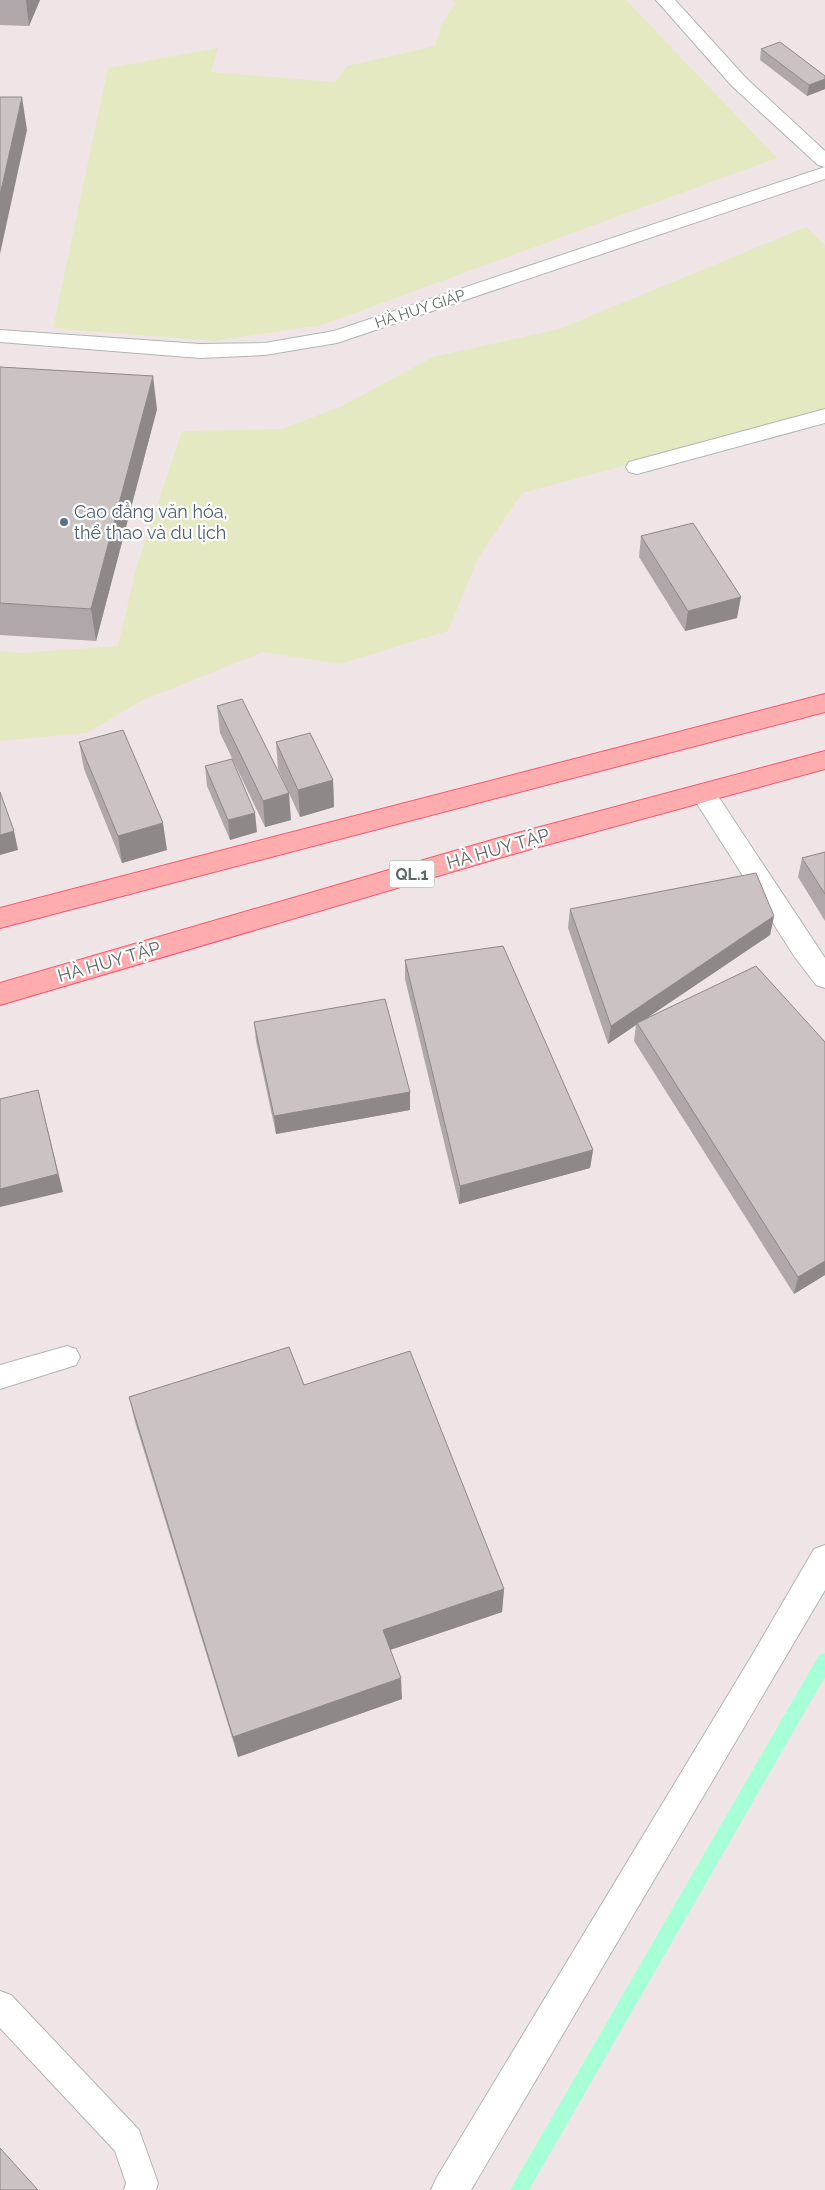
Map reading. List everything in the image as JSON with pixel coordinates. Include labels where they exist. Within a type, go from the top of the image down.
[{"type":"main road","points":[[0,918],[825,703]]},
{"type":"main road","name":"HÀ HUY TẬP","points":[[0,994],[499,848],[825,760]]},
{"type":"street","points":[[665,0],[739,82],[825,161]]},
{"type":"street","name":"HÀ HUY GIÁP","points":[[0,336],[200,351],[265,349],[337,337],[825,174]]},
{"type":"street","points":[[637,467],[825,416]]},
{"type":"street","points":[[703,793],[803,949],[825,978]]},
{"type":"street","points":[[450,2190],[763,1668],[825,1560]]},
{"type":"lane","points":[[0,1378],[67,1357]]},
{"type":"lane","points":[[0,2006],[128,2141],[142,2183],[140,2190]]},
{"type":"green space","points":[[451,0],[626,0],[777,158],[322,325],[214,341],[53,328],[108,68],[218,48],[211,72],[335,82],[347,66],[435,46],[441,25],[456,3]]},
{"type":"green space","points":[[806,227],[825,245],[825,412],[522,493],[478,558],[448,631],[340,664],[263,652],[143,700],[86,733],[0,741],[0,651],[21,653],[118,646],[136,569],[182,431],[282,429],[342,406],[433,357],[559,329]]},
{"type":"building","points":[[780,42],[825,76],[825,79],[809,85],[761,49]]},
{"type":"building","points":[[0,97],[22,97],[0,195]]},
{"type":"building","name":"Cao đẳng văn hóa, thể thao và du lịch","points":[[0,367],[153,376],[91,609],[0,603]]},
{"type":"building","points":[[693,523],[741,597],[688,611],[641,536]]},
{"type":"building","points":[[242,699],[289,793],[263,801],[217,706]]},
{"type":"building","points":[[123,730],[163,823],[118,836],[79,742]]},
{"type":"building","points":[[310,733],[333,780],[298,790],[276,742]]},
{"type":"building","points":[[232,759],[255,813],[228,820],[205,766]]},
{"type":"building","points":[[0,792],[14,831],[0,835]]},
{"type":"building","points":[[825,852],[825,894],[802,858]]},
{"type":"building","points":[[756,873],[774,916],[611,1026],[570,909]]},
{"type":"building","points":[[503,946],[593,1150],[460,1186],[405,960]]},
{"type":"building","points":[[756,966],[825,1042],[825,1261],[798,1277],[637,1023]]},
{"type":"building","points":[[385,999],[410,1092],[274,1116],[254,1022]]},
{"type":"building","points":[[38,1090],[58,1174],[0,1189],[0,1099]]},
{"type":"building","points":[[289,1347],[304,1385],[410,1351],[504,1589],[383,1630],[401,1678],[233,1737],[129,1397]]},
{"type":"building","points":[[0,2148],[38,2190],[0,2190]]},
{"type":"waterway","points":[[519,2190],[825,1661]]},
{"type":"place","name":"Cao đẳng văn hóa, thể thao và du lịch","points":[[64,522]]}]
